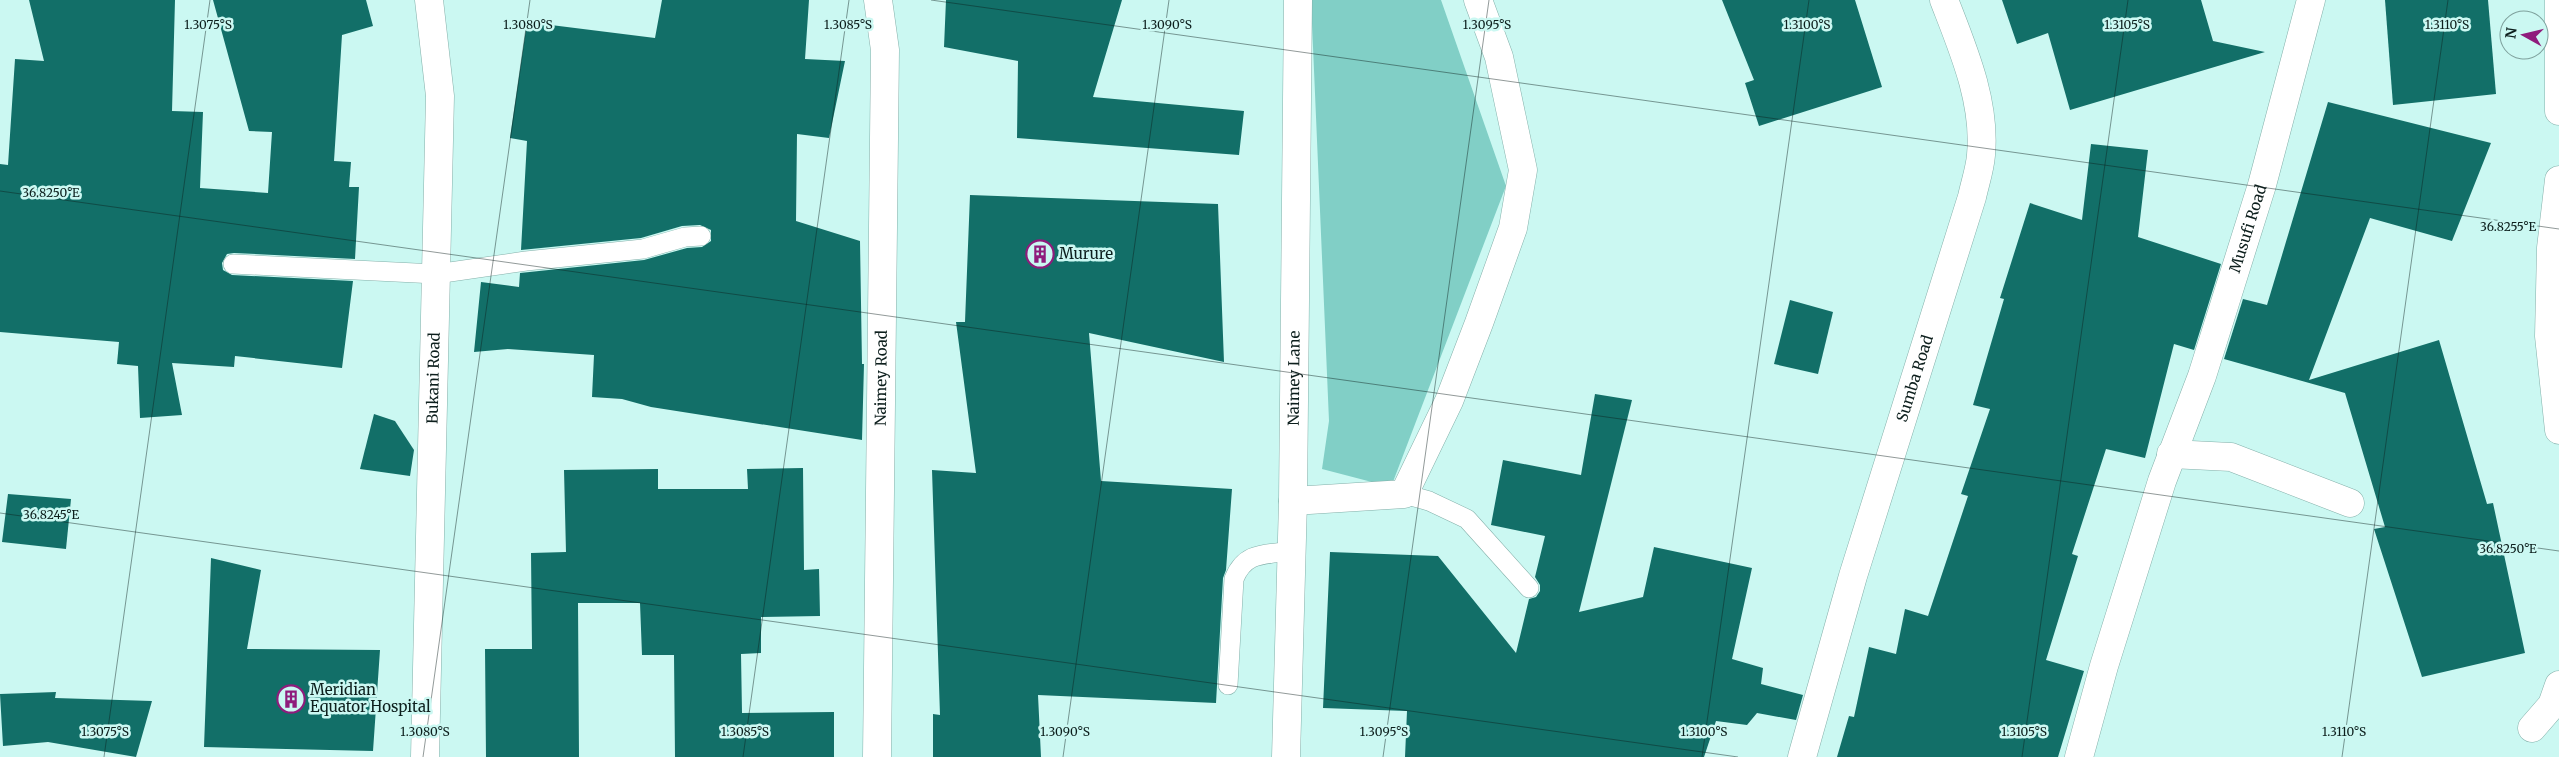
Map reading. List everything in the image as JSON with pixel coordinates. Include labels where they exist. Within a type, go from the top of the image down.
[{"type":"street","name":"Bukani Road","points":[[425,757],[440,96],[429,0]]},
{"type":"street","name":"Naimey Road","points":[[877,757],[885,50],[878,0]]},
{"type":"street","name":"Naimey Lane","points":[[1286,757],[1293,501],[1298,0]]},
{"type":"street","points":[[1293,501],[1404,494],[1449,401],[1479,323],[1512,228],[1523,170],[1499,57],[1478,0]]},
{"type":"street","name":"Sumba Road","points":[[1802,757],[1853,576],[1970,206],[1981,156],[1981,120],[1974,85],[1944,0]]},
{"type":"street","name":"Musufi Road","points":[[2079,757],[2104,666],[2171,454],[2202,376],[2262,184],[2311,0]]},
{"type":"street","points":[[2559,0],[2559,111]]},
{"type":"street","points":[[2559,180],[2552,248],[2550,336],[2559,430]]},
{"type":"street","points":[[2171,454],[2230,457],[2350,503]]},
{"type":"street","points":[[2532,728],[2552,705],[2559,686]]},
{"type":"lane","points":[[233,264],[436,274],[526,261],[643,249],[685,237],[701,236]]},
{"type":"lane","points":[[1404,494],[1429,501],[1467,520],[1529,588]]},
{"type":"lane","points":[[1228,685],[1234,579],[1239,565],[1253,556],[1292,552]]},
{"type":"shaded area","points":[[1311,0],[1441,0],[1506,186],[1391,487],[1322,469],[1329,421]]},
{"type":"building","points":[[29,0],[175,0],[172,111],[203,112],[200,188],[268,193],[272,132],[249,131],[213,0],[366,0],[373,26],[342,35],[334,161],[351,162],[349,187],[359,187],[355,259],[234,253],[227,254],[222,263],[223,270],[232,275],[353,281],[342,368],[235,356],[234,367],[172,363],[182,415],[140,418],[138,366],[117,364],[119,342],[0,332],[0,164],[8,165],[15,59],[44,61]]},
{"type":"building","points":[[662,0],[809,0],[805,59],[845,61],[829,138],[797,134],[796,221],[860,241],[862,364],[864,364],[862,440],[651,407],[622,399],[592,397],[594,355],[508,349],[474,352],[481,282],[519,287],[520,273],[644,260],[687,248],[702,247],[711,241],[711,230],[700,225],[682,226],[641,238],[521,250],[527,141],[510,138],[527,22],[655,38]]},
{"type":"building","points":[[946,0],[1122,0],[1093,97],[1244,111],[1239,155],[1017,138],[1018,61],[944,47]]},
{"type":"building","points":[[1722,0],[1855,0],[1882,87],[1759,126],[1745,83],[1754,80]]},
{"type":"building","points":[[2002,0],[2201,0],[2213,41],[2265,52],[2070,110],[2048,33],[2017,44]]},
{"type":"building","points":[[2385,0],[2488,0],[2496,94],[2393,105]]},
{"type":"building","points":[[2328,102],[2491,143],[2452,241],[2370,218],[2309,380],[2439,340],[2487,504],[2493,503],[2525,653],[2422,677],[2374,529],[2385,527],[2345,393],[2224,359],[2243,299],[2267,305]]},
{"type":"building","points":[[2091,144],[2148,150],[2138,237],[2221,264],[2194,350],[2174,344],[2145,458],[2106,449],[2072,554],[2078,556],[2046,660],[2084,671],[2058,757],[1837,757],[1849,716],[1854,717],[1869,647],[1896,654],[1905,609],[1928,616],[1968,496],[1961,494],[1990,409],[1973,405],[2004,299],[2000,298],[2030,203],[2082,220]]},
{"type":"building","points":[[970,195],[1218,204],[1224,362],[1089,333],[1101,481],[1232,489],[1226,570],[1223,578],[1216,703],[1038,695],[1041,757],[933,757],[933,714],[940,715],[932,470],[976,473],[956,322],[965,322]]},
{"type":"building","points":[[1790,300],[1833,312],[1818,374],[1774,364]]},
{"type":"building","points":[[1595,394],[1632,400],[1579,612],[1643,597],[1654,547],[1752,568],[1732,659],[1763,668],[1761,684],[1803,695],[1796,720],[1757,713],[1747,725],[1716,721],[1704,757],[1405,757],[1407,711],[1323,708],[1330,552],[1438,556],[1516,653],[1529,599],[1536,597],[1540,591],[1540,585],[1535,577],[1545,536],[1491,525],[1503,460],[1581,475]]},
{"type":"building","points":[[374,414],[395,421],[414,450],[410,476],[360,469]]},
{"type":"building","points":[[803,468],[804,570],[819,569],[820,616],[761,617],[761,653],[741,654],[742,713],[834,712],[834,757],[675,757],[674,655],[642,655],[640,603],[578,603],[579,757],[486,757],[485,649],[532,649],[531,553],[566,552],[564,470],[658,469],[658,489],[748,489],[747,469]]},
{"type":"building","points":[[8,494],[71,499],[66,549],[2,542]]},
{"type":"building","name":"Meridian Equator Hospital","points":[[211,558],[261,570],[247,649],[380,650],[373,751],[204,747]]},
{"type":"building","points":[[56,692],[55,698],[152,701],[136,757],[48,742],[3,746],[0,694]]},
{"type":"place","name":"Murure","points":[[1040,254]]},
{"type":"place","name":"Meridian Equator Hospital","points":[[291,699]]}]
